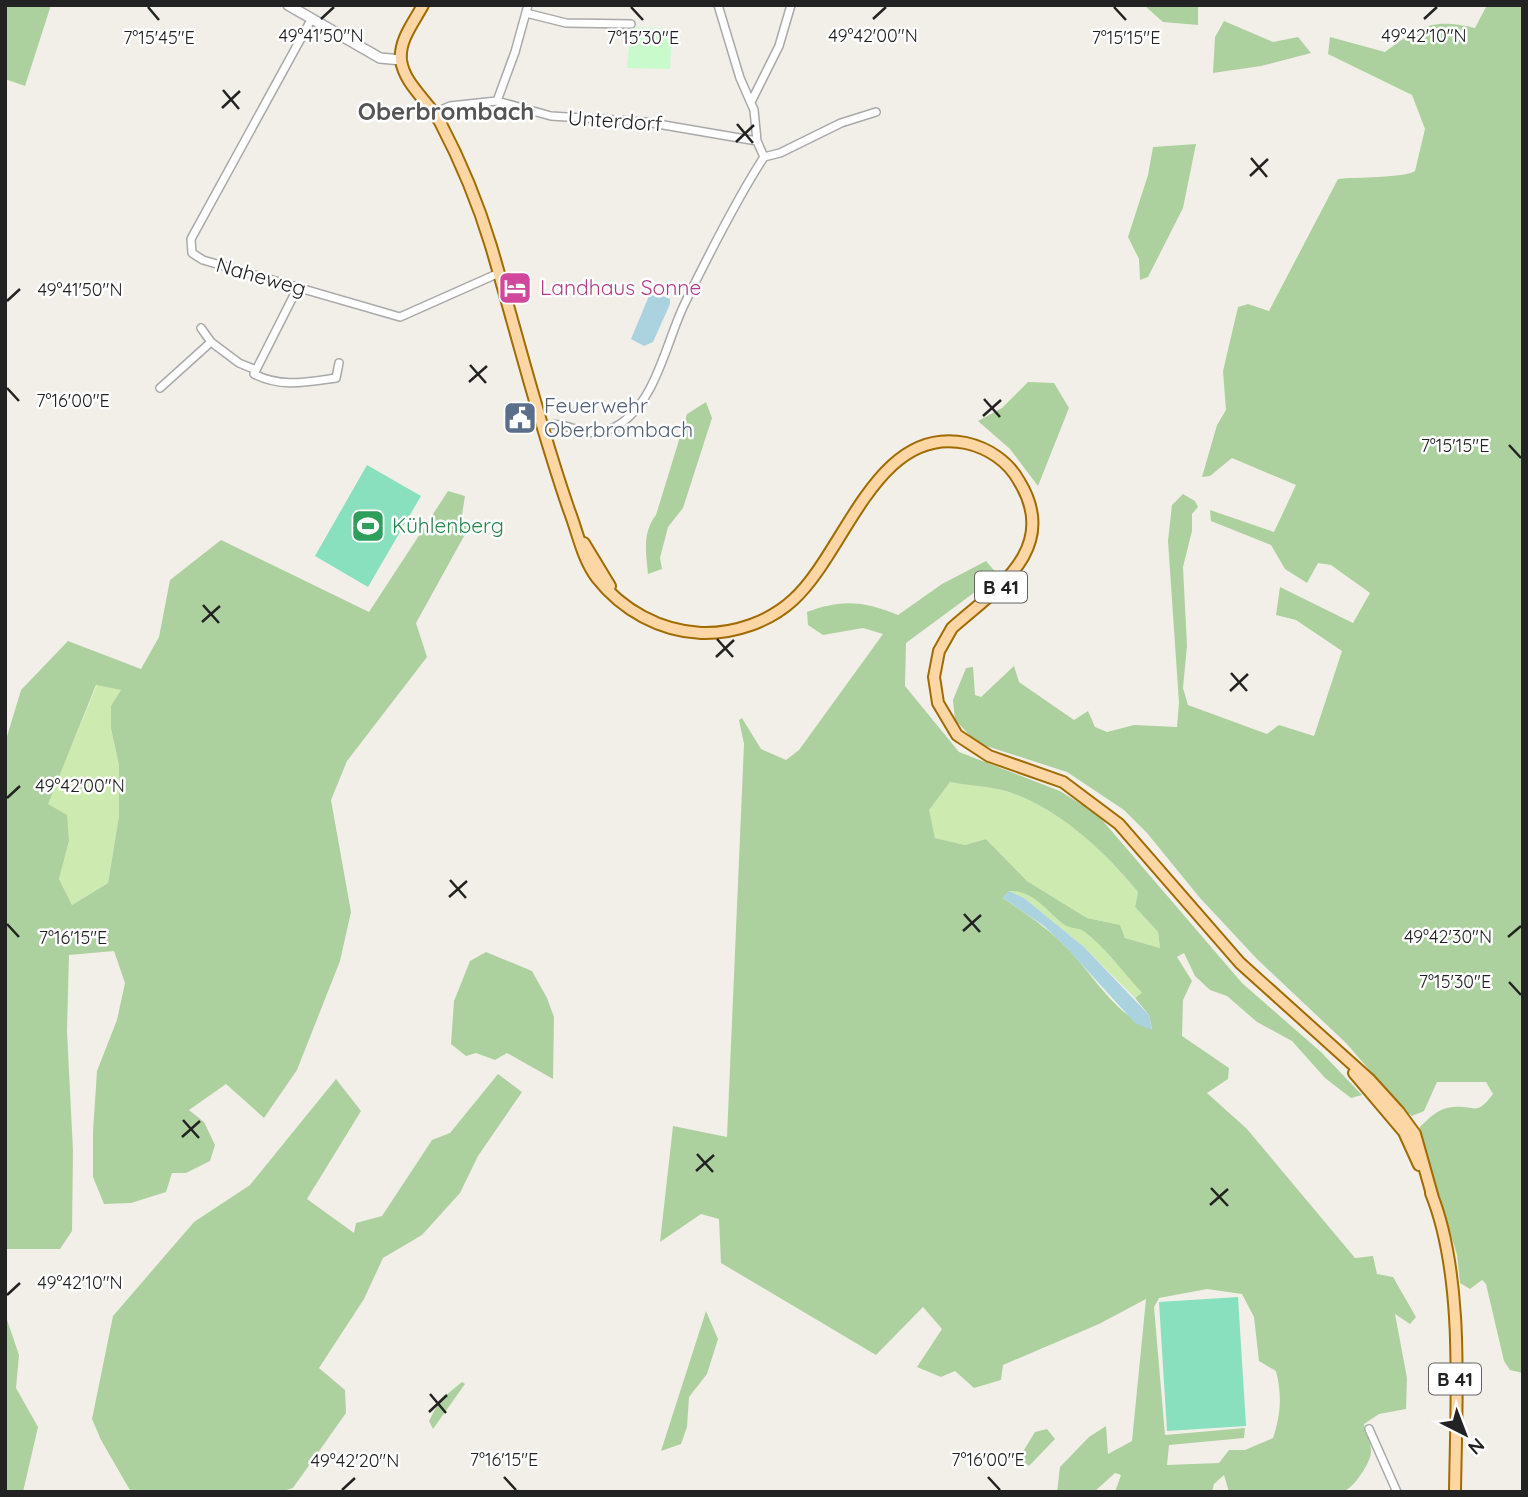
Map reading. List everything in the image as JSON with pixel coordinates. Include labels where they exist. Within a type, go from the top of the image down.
[{"type":"main road","points":[[401,60],[404,39],[424,5]]},
{"type":"main road","name":"B 41","points":[[401,60],[408,79],[434,113],[475,195],[542,426],[590,568],[621,603],[644,618],[674,629],[714,633],[748,626],[780,611],[803,590],[871,489],[904,454],[924,445],[946,441],[968,443],[988,451],[1011,469],[1023,487],[1030,508],[1027,551],[1013,575],[952,628],[945,639],[934,677],[943,715],[957,735],[976,750],[1063,782],[1106,812],[1240,963],[1375,1085],[1409,1124],[1420,1146],[1446,1240],[1452,1281],[1455,1492]]},
{"type":"street","points":[[288,5],[380,58],[401,60]]},
{"type":"street","points":[[718,5],[740,78],[751,102],[757,141],[764,157]]},
{"type":"street","points":[[751,102],[779,46],[791,5]]},
{"type":"street","points":[[497,101],[527,9],[566,23],[631,24]]},
{"type":"street","name":"Naheweg","points":[[311,20],[189,245],[197,258],[400,317],[499,273]]},
{"type":"street","name":"Unterdorf","points":[[434,113],[450,106],[497,101],[551,116],[646,122],[757,141]]},
{"type":"street","points":[[542,426],[556,424],[579,433],[601,432],[616,426],[633,411],[649,386],[684,304],[764,157],[780,153],[841,123],[876,112]]},
{"type":"street","points":[[298,287],[254,374],[267,380],[295,383],[336,377],[339,363]]},
{"type":"street","points":[[201,328],[211,342],[239,363],[256,370]]},
{"type":"street","points":[[160,388],[211,342]]},
{"type":"street","points":[[1369,1429],[1396,1492]]},
{"type":"green space","points":[[5,5],[51,5],[25,86],[5,79]]},
{"type":"green space","points":[[1144,5],[1198,5],[1198,25],[1163,22]]},
{"type":"green space","points":[[1487,5],[1523,5],[1523,1373],[1510,1370],[1504,1361],[1486,1284],[1482,1280],[1470,1289],[1460,1283],[1457,1255],[1419,1128],[1443,1109],[1479,1108],[1493,1094],[1486,1082],[1437,1082],[1424,1111],[1412,1116],[1346,1043],[1257,959],[1124,810],[1067,772],[977,743],[955,720],[953,700],[966,668],[973,667],[975,695],[981,697],[1014,666],[1019,682],[1074,720],[1088,711],[1095,727],[1107,732],[1134,725],[1177,727],[1179,703],[1168,541],[1172,505],[1183,494],[1195,501],[1198,507],[1192,514],[1192,531],[1183,567],[1187,646],[1183,688],[1188,705],[1267,734],[1279,725],[1314,736],[1342,651],[1296,620],[1276,615],[1280,587],[1353,623],[1370,593],[1331,565],[1318,563],[1307,583],[1285,569],[1271,545],[1211,521],[1210,510],[1274,532],[1296,485],[1232,458],[1210,476],[1202,477],[1217,425],[1226,410],[1223,371],[1238,307],[1248,304],[1269,311],[1338,179],[1390,176],[1415,171],[1425,129],[1412,95],[1328,54],[1330,37],[1385,52],[1427,26],[1447,24],[1475,28]]},
{"type":"green space","points":[[1224,21],[1273,42],[1298,37],[1311,53],[1261,66],[1213,73],[1215,37]]},
{"type":"green space","points":[[631,27],[672,29],[670,69],[627,68]]},
{"type":"green space","points":[[1196,144],[1183,208],[1148,277],[1140,280],[1139,259],[1128,237],[1148,175],[1153,147]]},
{"type":"green space","points":[[1028,382],[1054,383],[1069,408],[1038,486],[1010,449],[978,421],[1002,408]]},
{"type":"green space","points":[[706,402],[712,418],[683,508],[668,527],[660,558],[662,569],[648,574],[647,536],[687,414]]},
{"type":"green space","name":"Kühlenberg","points":[[367,465],[421,496],[368,587],[315,556]]},
{"type":"green space","points":[[448,491],[465,496],[462,515],[468,529],[416,623],[427,657],[347,761],[331,800],[351,912],[340,961],[297,1070],[264,1118],[226,1084],[189,1110],[204,1122],[215,1145],[210,1161],[186,1173],[172,1173],[166,1192],[131,1203],[104,1204],[93,1177],[97,1071],[117,1020],[125,983],[114,951],[69,955],[67,1031],[73,1151],[72,1231],[60,1249],[5,1249],[5,743],[21,690],[68,641],[141,669],[159,637],[170,580],[221,540],[369,612]],"holes":[[[96,685],[121,690],[111,706],[111,729],[119,765],[119,816],[108,883],[72,905],[59,879],[69,841],[67,815],[48,804]]]},
{"type":"green space","points":[[986,561],[998,575],[906,643],[905,686],[959,752],[1060,791],[1097,814],[1242,983],[1321,1052],[1362,1095],[1351,1098],[1325,1078],[1292,1041],[1257,1022],[1227,996],[1210,990],[1195,976],[1184,953],[1177,957],[1192,981],[1183,1000],[1182,1036],[1229,1068],[1228,1079],[1207,1093],[1247,1129],[1355,1258],[1373,1256],[1377,1274],[1393,1277],[1416,1317],[1410,1324],[1395,1314],[1407,1378],[1406,1409],[1379,1414],[1364,1424],[1370,1456],[1358,1479],[1346,1490],[1229,1492],[1224,1475],[1214,1484],[1212,1492],[1115,1492],[1121,1475],[1115,1473],[1094,1492],[1057,1492],[1060,1467],[1089,1437],[1106,1426],[1108,1454],[1132,1441],[1146,1299],[1099,1324],[1003,1365],[1001,1380],[974,1388],[955,1371],[941,1377],[917,1367],[942,1329],[923,1307],[876,1355],[721,1263],[719,1219],[701,1214],[660,1242],[673,1126],[727,1137],[744,744],[739,720],[742,718],[761,749],[786,760],[799,750],[883,634],[863,628],[823,635],[808,625],[807,612],[831,605],[853,603],[898,615],[942,584]],"holes":[[[950,782],[1009,792],[1046,809],[1080,833],[1138,892],[1135,907],[1158,932],[1160,948],[1125,938],[1120,925],[1087,918],[1027,881],[986,839],[965,845],[935,838],[929,810]],[[1009,891],[1018,891],[1033,897],[1065,925],[1083,930],[1108,953],[1142,993],[1135,998],[1149,1015],[1152,1029],[1139,1023],[1116,1005],[1060,941],[1003,898]],[[1207,1289],[1242,1294],[1254,1317],[1259,1361],[1276,1371],[1278,1380],[1280,1404],[1273,1438],[1245,1450],[1229,1450],[1219,1463],[1167,1465],[1169,1445],[1244,1438],[1245,1428],[1165,1435],[1154,1307],[1159,1298]]]},
{"type":"green space","points":[[97,685],[122,690],[111,729],[119,765],[119,816],[108,883],[72,905],[59,879],[69,841],[47,804]]},
{"type":"green space","points":[[950,782],[1009,792],[1046,809],[1080,833],[1138,892],[1135,907],[1158,932],[1160,948],[1125,938],[1119,925],[1087,918],[1027,881],[986,839],[965,845],[935,838],[928,810]]},
{"type":"green space","points":[[1009,891],[1025,893],[1066,925],[1081,929],[1092,936],[1108,951],[1143,994],[1135,998],[1084,947],[1024,898]]},
{"type":"green space","points":[[486,952],[532,971],[547,998],[554,1017],[553,1079],[507,1053],[495,1060],[476,1053],[466,1056],[451,1044],[454,1001],[470,961]]},
{"type":"green space","points":[[498,1074],[522,1092],[478,1156],[460,1193],[422,1235],[383,1258],[364,1299],[319,1368],[345,1390],[346,1413],[293,1488],[280,1492],[131,1492],[92,1419],[113,1316],[194,1222],[250,1185],[336,1079],[361,1111],[307,1199],[354,1233],[356,1223],[382,1216],[432,1140],[450,1133]]},
{"type":"green space","points":[[1238,1297],[1246,1426],[1167,1431],[1159,1302]]},
{"type":"green space","points":[[706,1311],[718,1339],[707,1374],[689,1397],[687,1427],[681,1444],[661,1451]]},
{"type":"green space","points":[[5,1314],[19,1355],[16,1388],[38,1427],[23,1492],[5,1492]]},
{"type":"green space","points":[[462,1382],[465,1384],[433,1429],[429,1421],[440,1400]]},
{"type":"green space","points":[[1047,1429],[1055,1439],[1029,1466],[1019,1458],[1035,1432]]},
{"type":"water","points":[[651,291],[670,299],[670,304],[653,342],[644,346],[631,339]]},
{"type":"water","points":[[1009,891],[1024,898],[1084,947],[1149,1015],[1152,1030],[1135,1023],[1044,926],[1003,898]]},
{"type":"place","name":"Landhaus Sonne","points":[[515,288]]},
{"type":"place","name":"Feuerwehr Oberbrombach","points":[[520,418]]},
{"type":"place","name":"Kühlenberg","points":[[368,526]]},
{"type":"district","name":"Oberbrombach","points":[[446,112]]}]
